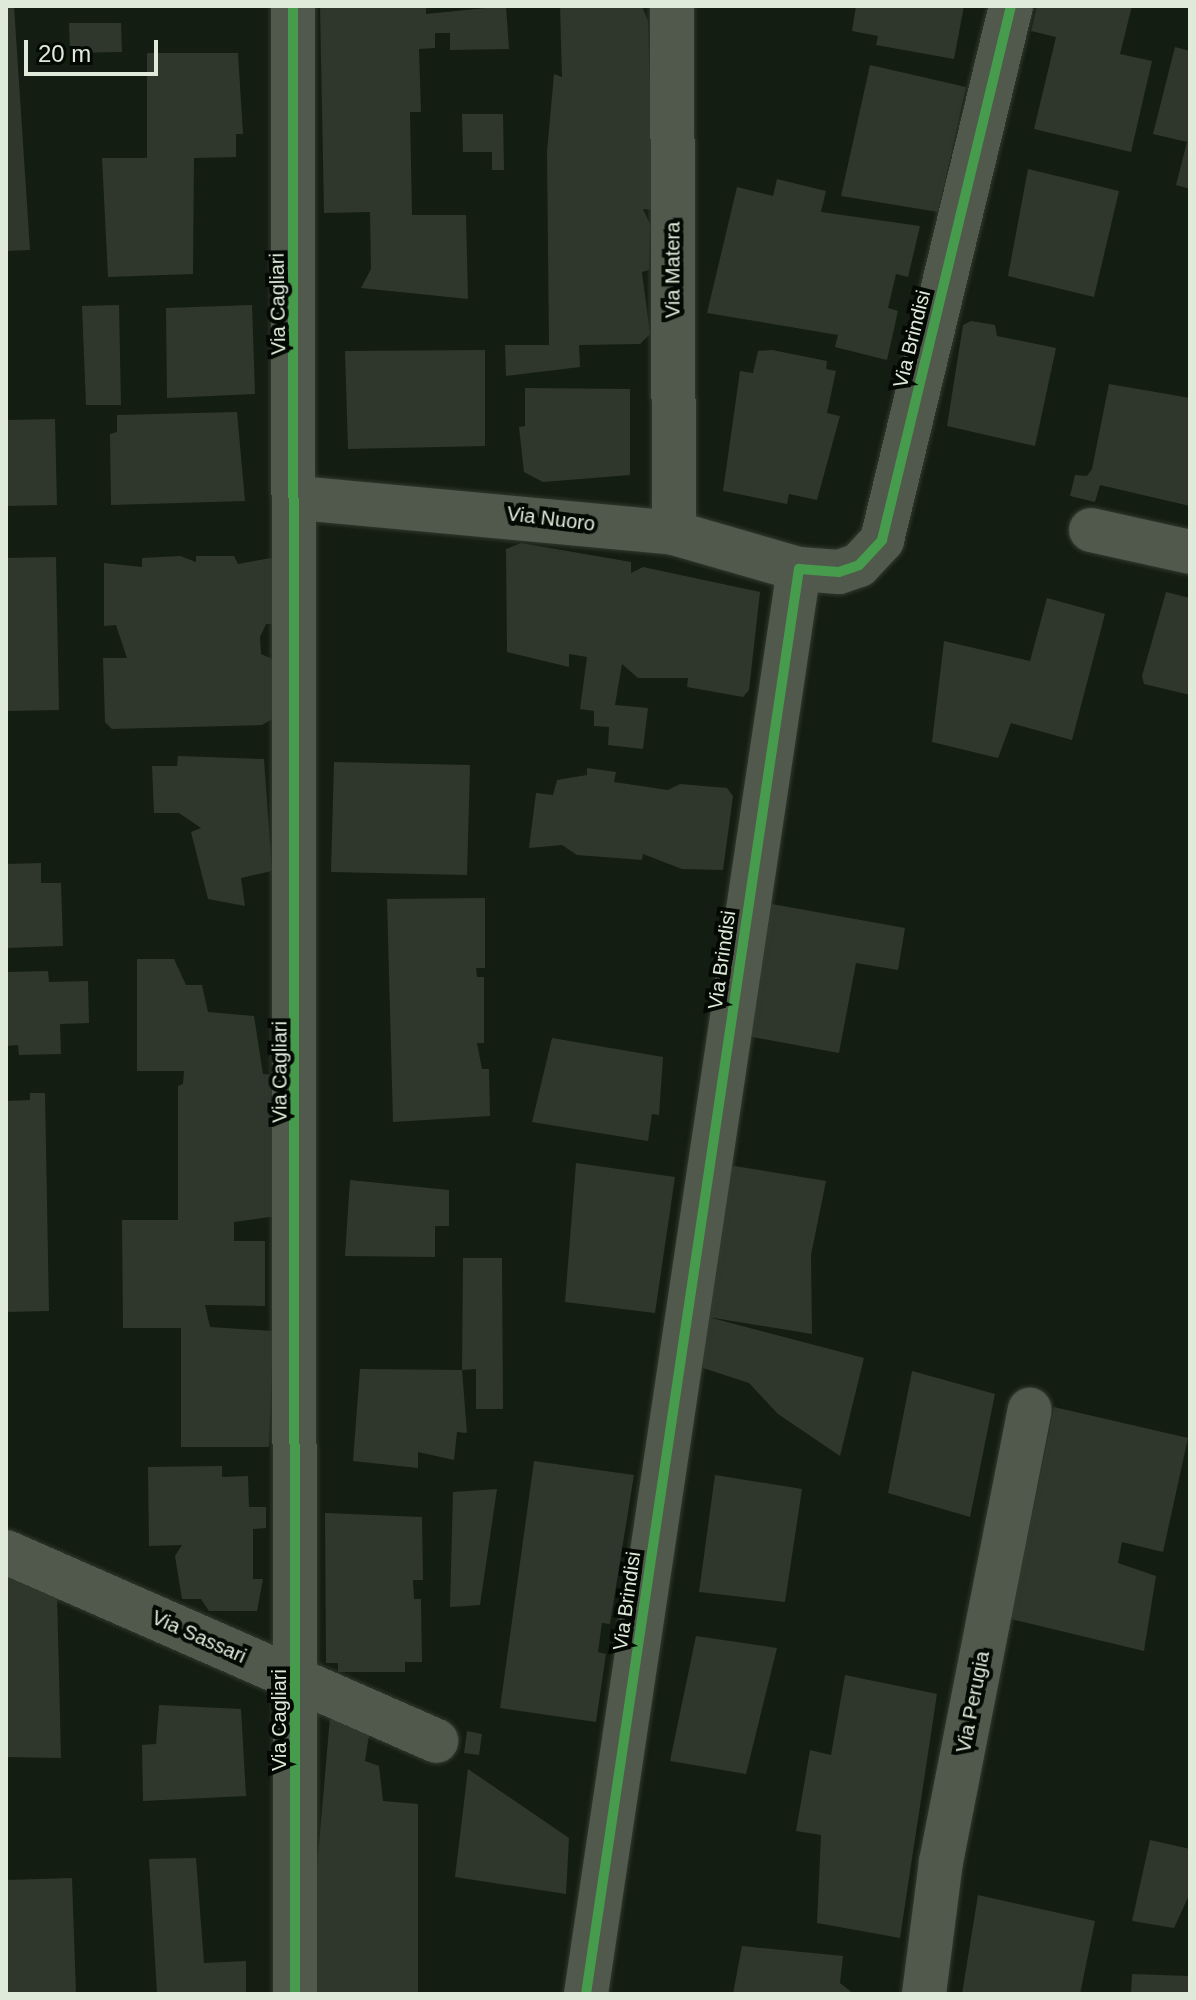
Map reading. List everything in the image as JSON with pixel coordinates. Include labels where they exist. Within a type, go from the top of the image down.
[{"type":"street","name":"Via Cagliari","points":[[293,6],[298,498],[295,1994]]},
{"type":"street","name":"Via Matera","points":[[672,6],[674,533]]},
{"type":"street","name":"Via Brindisi","points":[[586,1994],[799,569],[859,565],[882,540],[1011,6]]},
{"type":"street","name":"Via Nuoro","points":[[298,498],[674,533],[799,569]]},
{"type":"street","points":[[1091,530],[1190,552]]},
{"type":"street","name":"Via Perugia","points":[[924,1994],[941,1862],[1030,1410]]},
{"type":"street","name":"Via Sassari","points":[[6,1552],[436,1741]]},
{"type":"building","points":[[6,6],[14,6],[30,250],[6,251]]},
{"type":"building","points":[[320,6],[426,6],[426,14],[506,6],[509,49],[450,50],[450,33],[435,33],[435,48],[419,49],[421,112],[410,112],[412,215],[466,215],[468,299],[361,288],[371,269],[370,212],[324,213]]},
{"type":"building","points":[[560,6],[642,6],[648,21],[653,210],[643,209],[650,224],[649,270],[642,272],[650,334],[640,344],[579,345],[580,367],[506,376],[505,345],[549,345],[547,152],[554,74],[562,77]]},
{"type":"building","points":[[856,6],[964,6],[954,59],[876,45],[878,36],[852,31]]},
{"type":"building","points":[[1037,6],[1132,6],[1120,54],[1152,61],[1131,152],[1034,129],[1056,37],[1031,31]]},
{"type":"building","points":[[69,23],[121,23],[122,52],[70,53]]},
{"type":"building","points":[[1175,47],[1190,51],[1190,189],[1176,185],[1187,142],[1153,134]]},
{"type":"building","points":[[147,53],[238,53],[243,134],[236,134],[236,157],[194,158],[193,274],[108,277],[102,158],[147,158]]},
{"type":"building","points":[[870,65],[966,87],[938,212],[841,196]]},
{"type":"building","points":[[462,114],[503,114],[504,170],[492,170],[492,152],[463,152]]},
{"type":"building","points":[[1028,169],[1119,191],[1094,297],[1008,276]]},
{"type":"building","points":[[777,179],[826,191],[821,212],[920,226],[908,277],[896,274],[888,308],[898,311],[887,360],[835,347],[838,335],[707,313],[737,187],[773,196]]},
{"type":"building","points":[[119,305],[121,405],[86,405],[82,306]]},
{"type":"building","points":[[252,305],[255,394],[167,398],[166,308]]},
{"type":"building","points":[[971,321],[995,325],[997,336],[1056,348],[1035,446],[947,426],[963,325]]},
{"type":"building","points":[[485,350],[485,446],[348,449],[345,351]]},
{"type":"building","points":[[772,350],[827,361],[826,369],[836,371],[827,413],[840,416],[817,500],[789,494],[787,504],[723,491],[740,371],[753,373],[758,351]]},
{"type":"building","points":[[1109,384],[1190,398],[1190,506],[1100,485],[1095,502],[1070,496],[1075,475],[1087,476],[1092,469]]},
{"type":"building","points":[[525,388],[630,389],[630,475],[543,482],[524,472],[519,427],[525,426]]},
{"type":"building","points":[[237,412],[245,501],[111,505],[110,434],[117,432],[117,415]]},
{"type":"building","points":[[55,419],[57,505],[6,506],[6,420]]},
{"type":"building","points":[[521,543],[631,562],[631,573],[643,567],[760,592],[749,690],[743,697],[687,687],[688,678],[638,678],[622,664],[615,705],[648,708],[643,749],[608,745],[609,727],[594,726],[594,711],[580,709],[587,657],[569,654],[569,667],[507,652],[506,549]]},
{"type":"building","points":[[180,556],[196,562],[196,556],[234,556],[238,564],[271,558],[279,566],[275,624],[266,624],[260,637],[261,654],[277,661],[272,719],[262,725],[112,729],[105,722],[103,658],[127,658],[116,625],[104,626],[104,563],[142,567],[142,558]]},
{"type":"building","points":[[56,557],[59,710],[6,711],[6,558]]},
{"type":"building","points":[[1166,592],[1190,598],[1190,695],[1144,684],[1142,676]]},
{"type":"building","points":[[1047,598],[1105,614],[1072,740],[1011,723],[998,758],[932,742],[944,641],[1030,661]]},
{"type":"building","points":[[178,756],[264,759],[272,871],[241,878],[245,906],[208,899],[191,832],[201,828],[179,813],[154,813],[152,766],[177,766]]},
{"type":"building","points":[[334,762],[470,765],[467,875],[331,872]]},
{"type":"building","points":[[587,768],[616,772],[614,782],[668,790],[680,784],[727,788],[733,796],[723,870],[682,869],[643,854],[642,860],[577,855],[562,845],[529,848],[536,793],[553,795],[557,780],[587,775]]},
{"type":"building","points":[[41,863],[41,883],[61,883],[63,946],[6,948],[6,864]]},
{"type":"building","points":[[485,898],[485,968],[476,968],[477,977],[484,977],[484,1043],[477,1043],[482,1069],[489,1069],[490,1116],[393,1122],[387,899]]},
{"type":"building","points":[[761,902],[905,928],[898,970],[856,963],[839,1053],[736,1034]]},
{"type":"building","points":[[137,959],[174,959],[186,985],[202,985],[208,1012],[254,1016],[263,1074],[278,1075],[277,1216],[234,1222],[234,1241],[265,1241],[265,1306],[205,1305],[210,1327],[273,1331],[269,1447],[181,1447],[181,1328],[123,1328],[122,1220],[178,1220],[178,1086],[183,1084],[184,1071],[137,1071]]},
{"type":"building","points":[[48,971],[49,982],[88,981],[89,1023],[60,1024],[61,1054],[19,1055],[18,1045],[6,1046],[6,972]]},
{"type":"building","points":[[552,1038],[663,1057],[659,1115],[652,1114],[648,1141],[532,1122]]},
{"type":"building","points":[[30,1093],[45,1093],[49,1311],[6,1312],[6,1101],[30,1100]]},
{"type":"building","points":[[576,1163],[675,1177],[655,1313],[565,1302]]},
{"type":"building","points":[[722,1164],[826,1181],[811,1255],[812,1334],[708,1317],[864,1358],[840,1456],[778,1414],[749,1383],[703,1368],[703,1315]]},
{"type":"building","points":[[350,1180],[449,1190],[449,1226],[435,1226],[435,1257],[345,1256]]},
{"type":"building","points":[[463,1258],[502,1258],[503,1409],[476,1409],[476,1369],[462,1370]]},
{"type":"building","points":[[360,1369],[462,1370],[467,1433],[457,1432],[454,1460],[418,1452],[418,1468],[353,1461]]},
{"type":"building","points":[[912,1371],[995,1394],[970,1517],[888,1493]]},
{"type":"building","points":[[1054,1407],[1188,1438],[1163,1552],[1122,1542],[1118,1563],[1156,1576],[1144,1651],[1011,1619]]},
{"type":"building","points":[[534,1461],[634,1475],[610,1624],[602,1623],[598,1652],[606,1654],[596,1722],[500,1708]]},
{"type":"building","points":[[222,1466],[222,1477],[248,1476],[249,1507],[266,1507],[266,1528],[253,1529],[253,1579],[263,1579],[257,1611],[209,1611],[201,1599],[182,1599],[175,1556],[182,1545],[149,1546],[148,1467]]},
{"type":"building","points":[[715,1475],[802,1489],[785,1602],[699,1592]]},
{"type":"building","points":[[497,1489],[480,1605],[450,1607],[453,1492]]},
{"type":"building","points":[[325,1513],[422,1517],[423,1580],[413,1580],[414,1599],[421,1599],[422,1662],[405,1662],[405,1672],[338,1672],[338,1663],[326,1663]]},
{"type":"building","points":[[6,1568],[57,1594],[61,1758],[6,1757]]},
{"type":"building","points":[[696,1636],[777,1648],[746,1774],[670,1761]]},
{"type":"building","points":[[845,1675],[937,1694],[900,1938],[817,1923],[821,1835],[796,1831],[810,1750],[831,1755]]},
{"type":"building","points":[[159,1705],[241,1709],[246,1796],[143,1801],[142,1745],[156,1744]]},
{"type":"building","points":[[330,1717],[369,1735],[365,1761],[379,1766],[383,1801],[418,1804],[418,1994],[316,1994],[317,1867]]},
{"type":"building","points":[[467,1731],[482,1734],[479,1755],[464,1753]]},
{"type":"building","points":[[468,1769],[569,1838],[566,1894],[455,1877]]},
{"type":"building","points":[[1150,1840],[1190,1849],[1190,1893],[1174,1928],[1132,1921]]},
{"type":"building","points":[[196,1858],[204,1963],[246,1961],[246,1994],[157,1994],[149,1859]]},
{"type":"building","points":[[72,1878],[76,1994],[6,1994],[6,1880]]},
{"type":"building","points":[[978,1895],[1095,1921],[1080,1994],[962,1994]]},
{"type":"building","points":[[742,1946],[843,1956],[840,1983],[854,1994],[733,1994]]},
{"type":"building","points":[[1132,1974],[1190,1976],[1190,1994],[1131,1994]]},
{"type":"cycle path","points":[[293,6],[295,1994]]},
{"type":"cycle path","points":[[586,1994],[799,569],[839,572],[859,565],[882,540],[1011,6]]}]
